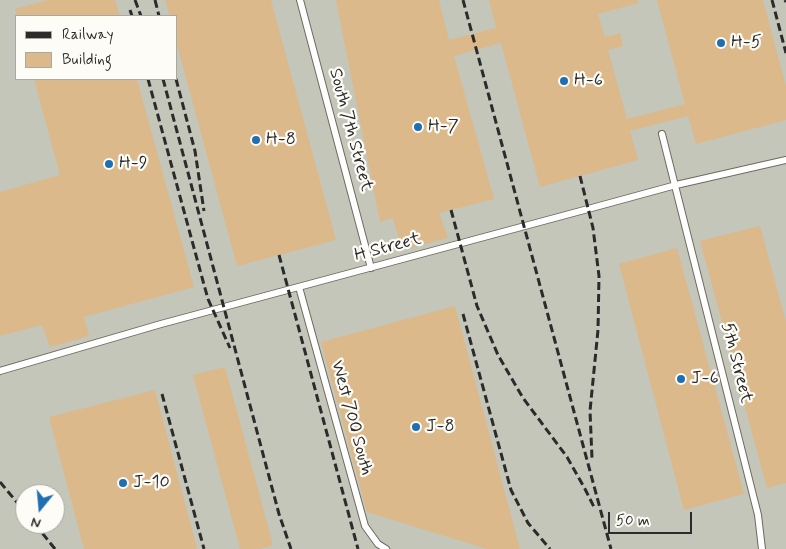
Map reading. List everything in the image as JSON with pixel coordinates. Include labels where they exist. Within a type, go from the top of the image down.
[{"type":"lane","name":"South 7th Street","points":[[300,0],[371,268]]},
{"type":"lane","name":"5th Street","points":[[662,134],[758,515],[762,549]]},
{"type":"lane","name":"H Street","points":[[0,371],[299,287],[676,185],[786,160]]},
{"type":"lane","name":"West 700 South","points":[[299,287],[365,526],[378,544],[386,549]]},
{"type":"shaded area","points":[[0,0],[786,0],[786,549],[0,549]]},
{"type":"building","points":[[48,0],[115,0],[120,15],[17,15],[15,9]]},
{"type":"building","name":"H-8","points":[[165,0],[271,0],[336,240],[237,266],[178,48],[178,15],[170,15]]},
{"type":"building","points":[[336,0],[439,0],[449,40],[496,28],[489,0],[638,0],[638,3],[598,14],[605,37],[620,33],[623,46],[608,50],[627,119],[685,104],[657,0],[763,0],[786,86],[786,120],[696,144],[688,116],[630,131],[638,160],[540,187],[501,43],[454,56],[494,199],[439,213],[448,238],[402,250],[393,218],[380,222]]},
{"type":"building","name":"H-9","points":[[34,80],[137,80],[194,287],[84,317],[89,336],[50,347],[42,325],[0,336],[0,192],[60,175]]},
{"type":"building","points":[[760,226],[786,322],[786,483],[767,488],[700,241]]},
{"type":"building","name":"J-6","points":[[677,248],[744,494],[684,510],[619,264]]},
{"type":"building","name":"J-8","points":[[455,306],[520,549],[487,549],[367,512],[321,342]]},
{"type":"building","points":[[225,367],[273,545],[260,549],[240,549],[193,375]]},
{"type":"building","name":"J-10","points":[[155,390],[197,549],[84,549],[49,417]]},
{"type":"railway","points":[[135,0],[141,15]]},
{"type":"railway","points":[[155,0],[159,15]]},
{"type":"railway","points":[[463,0],[611,549]]},
{"type":"railway","points":[[772,0],[786,53]]},
{"type":"railway","points":[[130,10],[132,15]]},
{"type":"railway","points":[[148,80],[208,299],[230,348]]},
{"type":"railway","points":[[163,80],[279,514],[291,549]]},
{"type":"railway","points":[[176,80],[195,151],[204,211]]},
{"type":"railway","points":[[580,176],[593,228],[599,276],[598,330],[590,411],[592,458]]},
{"type":"railway","points":[[451,210],[477,306],[498,355],[523,398],[567,457],[594,507]]},
{"type":"railway","points":[[279,255],[358,549]]},
{"type":"railway","points":[[463,314],[511,490],[528,523],[550,549]]},
{"type":"railway","points":[[162,394],[204,549]]},
{"type":"railway","points":[[0,482],[15,500]]},
{"type":"railway","points":[[43,534],[55,549]]},
{"type":"place","name":"H-5","points":[[721,43]]},
{"type":"place","name":"H-6","points":[[564,81]]},
{"type":"place","name":"H-7","points":[[418,127]]},
{"type":"place","name":"H-8","points":[[256,140]]},
{"type":"place","name":"H-9","points":[[109,164]]},
{"type":"place","name":"J-6","points":[[681,379]]},
{"type":"place","name":"J-8","points":[[416,427]]},
{"type":"place","name":"J-10","points":[[123,483]]}]
